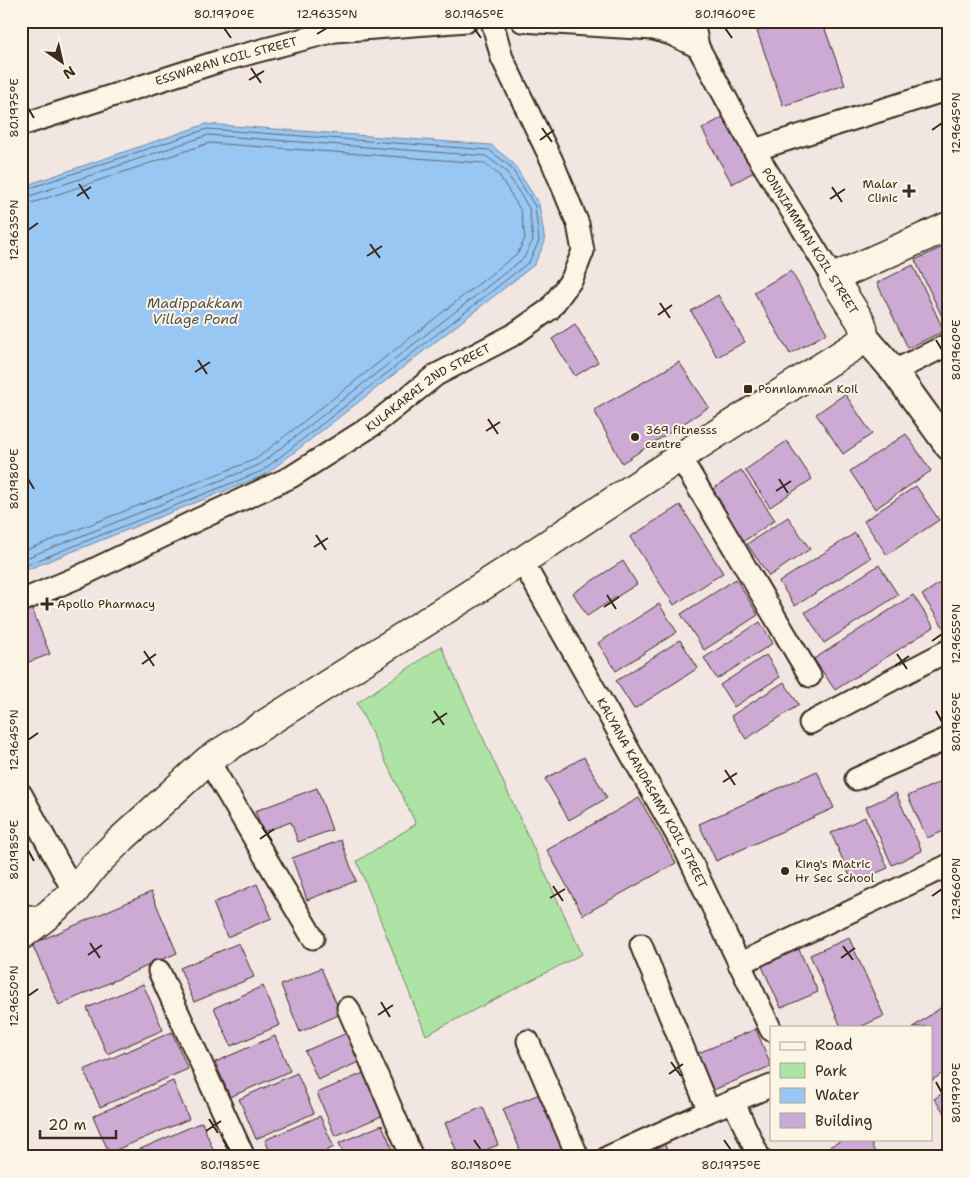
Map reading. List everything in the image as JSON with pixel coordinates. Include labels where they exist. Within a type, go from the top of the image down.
[{"type":"main road","points":[[833,278],[949,226]]},
{"type":"main road","name":"PONNIAMMAN KOIL STREET","points":[[833,278],[861,322],[864,328],[864,336]]},
{"type":"main road","points":[[21,936],[32,917],[74,892],[94,866],[116,844],[208,760],[856,346],[864,336]]},
{"type":"street","name":"ESSWARAN KOIL STREET","points":[[21,125],[332,26],[467,21]]},
{"type":"street","name":"KULAKARAI 2ND STREET","points":[[21,601],[76,578],[291,477],[373,425],[436,376],[513,335],[550,310],[572,279],[583,251],[578,224],[552,161],[502,58],[492,21]]},
{"type":"street","points":[[522,21],[654,29],[671,34],[698,47]]},
{"type":"street","name":"PONNIAMMAN KOIL STREET","points":[[693,21],[698,47],[754,150],[833,278]]},
{"type":"street","points":[[754,150],[949,89]]},
{"type":"street","name":"PONNIAMMAN KOIL STREET","points":[[864,336],[894,371],[949,447]]},
{"type":"street","points":[[894,371],[949,344]]},
{"type":"street","points":[[680,457],[810,676]]},
{"type":"street","name":"KALYANA KANDASAMY KOIL STREET","points":[[522,561],[687,853],[770,1028]]},
{"type":"street","points":[[810,723],[949,650]]},
{"type":"street","points":[[856,780],[949,738]]},
{"type":"street","points":[[208,760],[314,938]]},
{"type":"street","points":[[21,794],[74,892]]},
{"type":"street","points":[[739,964],[949,865]]},
{"type":"street","points":[[641,945],[709,1112]]},
{"type":"street","points":[[159,971],[244,1157]]},
{"type":"street","points":[[348,1008],[412,1157]]},
{"type":"street","points":[[528,1042],[578,1157]]},
{"type":"street","points":[[608,1157],[770,1086]]},
{"type":"street","points":[[733,1101],[760,1157]]},
{"type":"green space","points":[[441,646],[582,954],[426,1035],[357,861],[416,824],[357,703]]},
{"type":"water","name":"Madippakkam Village Pond","points":[[206,124],[491,145],[513,163],[539,204],[545,242],[534,265],[265,475],[21,572],[21,187]]},
{"type":"building","points":[[786,21],[822,21],[845,85],[783,106],[757,31]]},
{"type":"building","points":[[723,117],[754,172],[732,184],[702,129]]},
{"type":"building","points":[[949,244],[949,329],[948,329],[915,260]]},
{"type":"building","points":[[913,265],[944,331],[908,348],[877,283]]},
{"type":"building","points":[[791,271],[827,333],[790,354],[754,292]]},
{"type":"building","points":[[718,295],[745,342],[717,357],[691,311]]},
{"type":"building","points":[[575,324],[598,362],[575,376],[552,339]]},
{"type":"building","name":"369 fitnesss centre","points":[[679,362],[709,407],[622,463],[594,410]]},
{"type":"building","points":[[845,394],[872,434],[843,454],[816,414]]},
{"type":"building","points":[[906,434],[931,471],[875,509],[850,471]]},
{"type":"building","points":[[787,441],[812,479],[770,507],[745,470]]},
{"type":"building","points":[[741,470],[775,520],[744,541],[710,491]]},
{"type":"building","points":[[916,486],[939,520],[887,555],[864,521]]},
{"type":"building","points":[[680,505],[723,573],[674,605],[630,537]]},
{"type":"building","points":[[788,517],[810,549],[769,576],[747,544]]},
{"type":"building","points":[[855,533],[871,558],[795,606],[779,582]]},
{"type":"building","points":[[623,561],[637,584],[587,616],[573,593]]},
{"type":"building","points":[[879,565],[898,595],[824,643],[805,612]]},
{"type":"building","points":[[949,577],[949,633],[948,634],[922,595]]},
{"type":"building","points":[[736,579],[758,615],[704,650],[681,614]]},
{"type":"building","points":[[913,595],[934,627],[835,690],[814,659]]},
{"type":"building","points":[[659,604],[677,632],[616,671],[598,643]]},
{"type":"building","points":[[32,609],[50,654],[21,665],[21,614]]},
{"type":"building","points":[[760,622],[773,643],[717,679],[704,658]]},
{"type":"building","points":[[680,640],[698,668],[634,709],[616,681]]},
{"type":"building","points":[[766,655],[780,677],[734,707],[720,685]]},
{"type":"building","points":[[784,682],[799,705],[746,739],[731,716]]},
{"type":"building","points":[[584,757],[607,798],[569,820],[545,779]]},
{"type":"building","points":[[817,771],[834,808],[716,861],[699,824]]},
{"type":"building","points":[[940,782],[949,801],[949,829],[927,838],[908,796]]},
{"type":"building","points":[[317,788],[332,830],[298,842],[291,822],[263,832],[255,811]]},
{"type":"building","points":[[896,793],[922,851],[892,865],[866,807]]},
{"type":"building","points":[[639,798],[676,863],[583,915],[547,850]]},
{"type":"building","points":[[865,817],[888,868],[853,883],[831,833]]},
{"type":"building","points":[[341,840],[356,881],[307,900],[292,858]]},
{"type":"building","points":[[257,884],[272,918],[227,937],[213,903]]},
{"type":"building","points":[[151,892],[177,953],[59,1005],[32,944]]},
{"type":"building","points":[[849,938],[884,1016],[862,1026],[841,1026],[810,955]]},
{"type":"building","points":[[239,943],[254,977],[194,1002],[180,968]]},
{"type":"building","points":[[797,945],[818,992],[781,1008],[760,962]]},
{"type":"building","points":[[321,968],[341,1014],[300,1032],[281,985]]},
{"type":"building","points":[[143,984],[163,1030],[107,1054],[87,1008]]},
{"type":"building","points":[[263,986],[280,1025],[231,1046],[214,1008]]},
{"type":"building","points":[[949,1002],[949,1069],[932,1080],[932,1026],[914,1026]]},
{"type":"building","points":[[756,1029],[770,1066],[711,1091],[696,1054]]},
{"type":"building","points":[[172,1032],[188,1069],[100,1107],[84,1070]]},
{"type":"building","points":[[347,1033],[359,1062],[318,1080],[305,1051]]},
{"type":"building","points":[[275,1036],[290,1071],[230,1097],[215,1062]]},
{"type":"building","points":[[366,1072],[384,1115],[335,1136],[317,1093]]},
{"type":"building","points":[[297,1073],[314,1113],[256,1139],[239,1099]]},
{"type":"building","points":[[173,1081],[189,1119],[109,1153],[93,1116]]},
{"type":"building","points":[[949,1089],[949,1119],[934,1099]]},
{"type":"building","points":[[542,1093],[564,1149],[544,1157],[523,1157],[503,1109]]},
{"type":"building","points":[[483,1107],[498,1145],[468,1157],[459,1157],[445,1123]]},
{"type":"building","points":[[320,1116],[334,1147],[312,1157],[272,1157],[265,1140]]},
{"type":"building","points":[[202,1122],[216,1157],[130,1157],[129,1154]]},
{"type":"building","points":[[382,1125],[396,1157],[345,1157],[339,1143]]},
{"type":"building","points":[[662,1138],[670,1157],[624,1157]]},
{"type":"building","points":[[843,1140],[869,1140],[877,1157],[808,1157]]},
{"type":"place","name":"Malar Clinic","points":[[909,191]]},
{"type":"place","name":"Ponniamman Koil","points":[[748,389]]},
{"type":"place","name":"369 fitnesss centre","points":[[635,437]]},
{"type":"place","name":"Apollo Pharmacy","points":[[47,604]]},
{"type":"place","name":"King's Matric Hr Sec School","points":[[785,871]]}]
